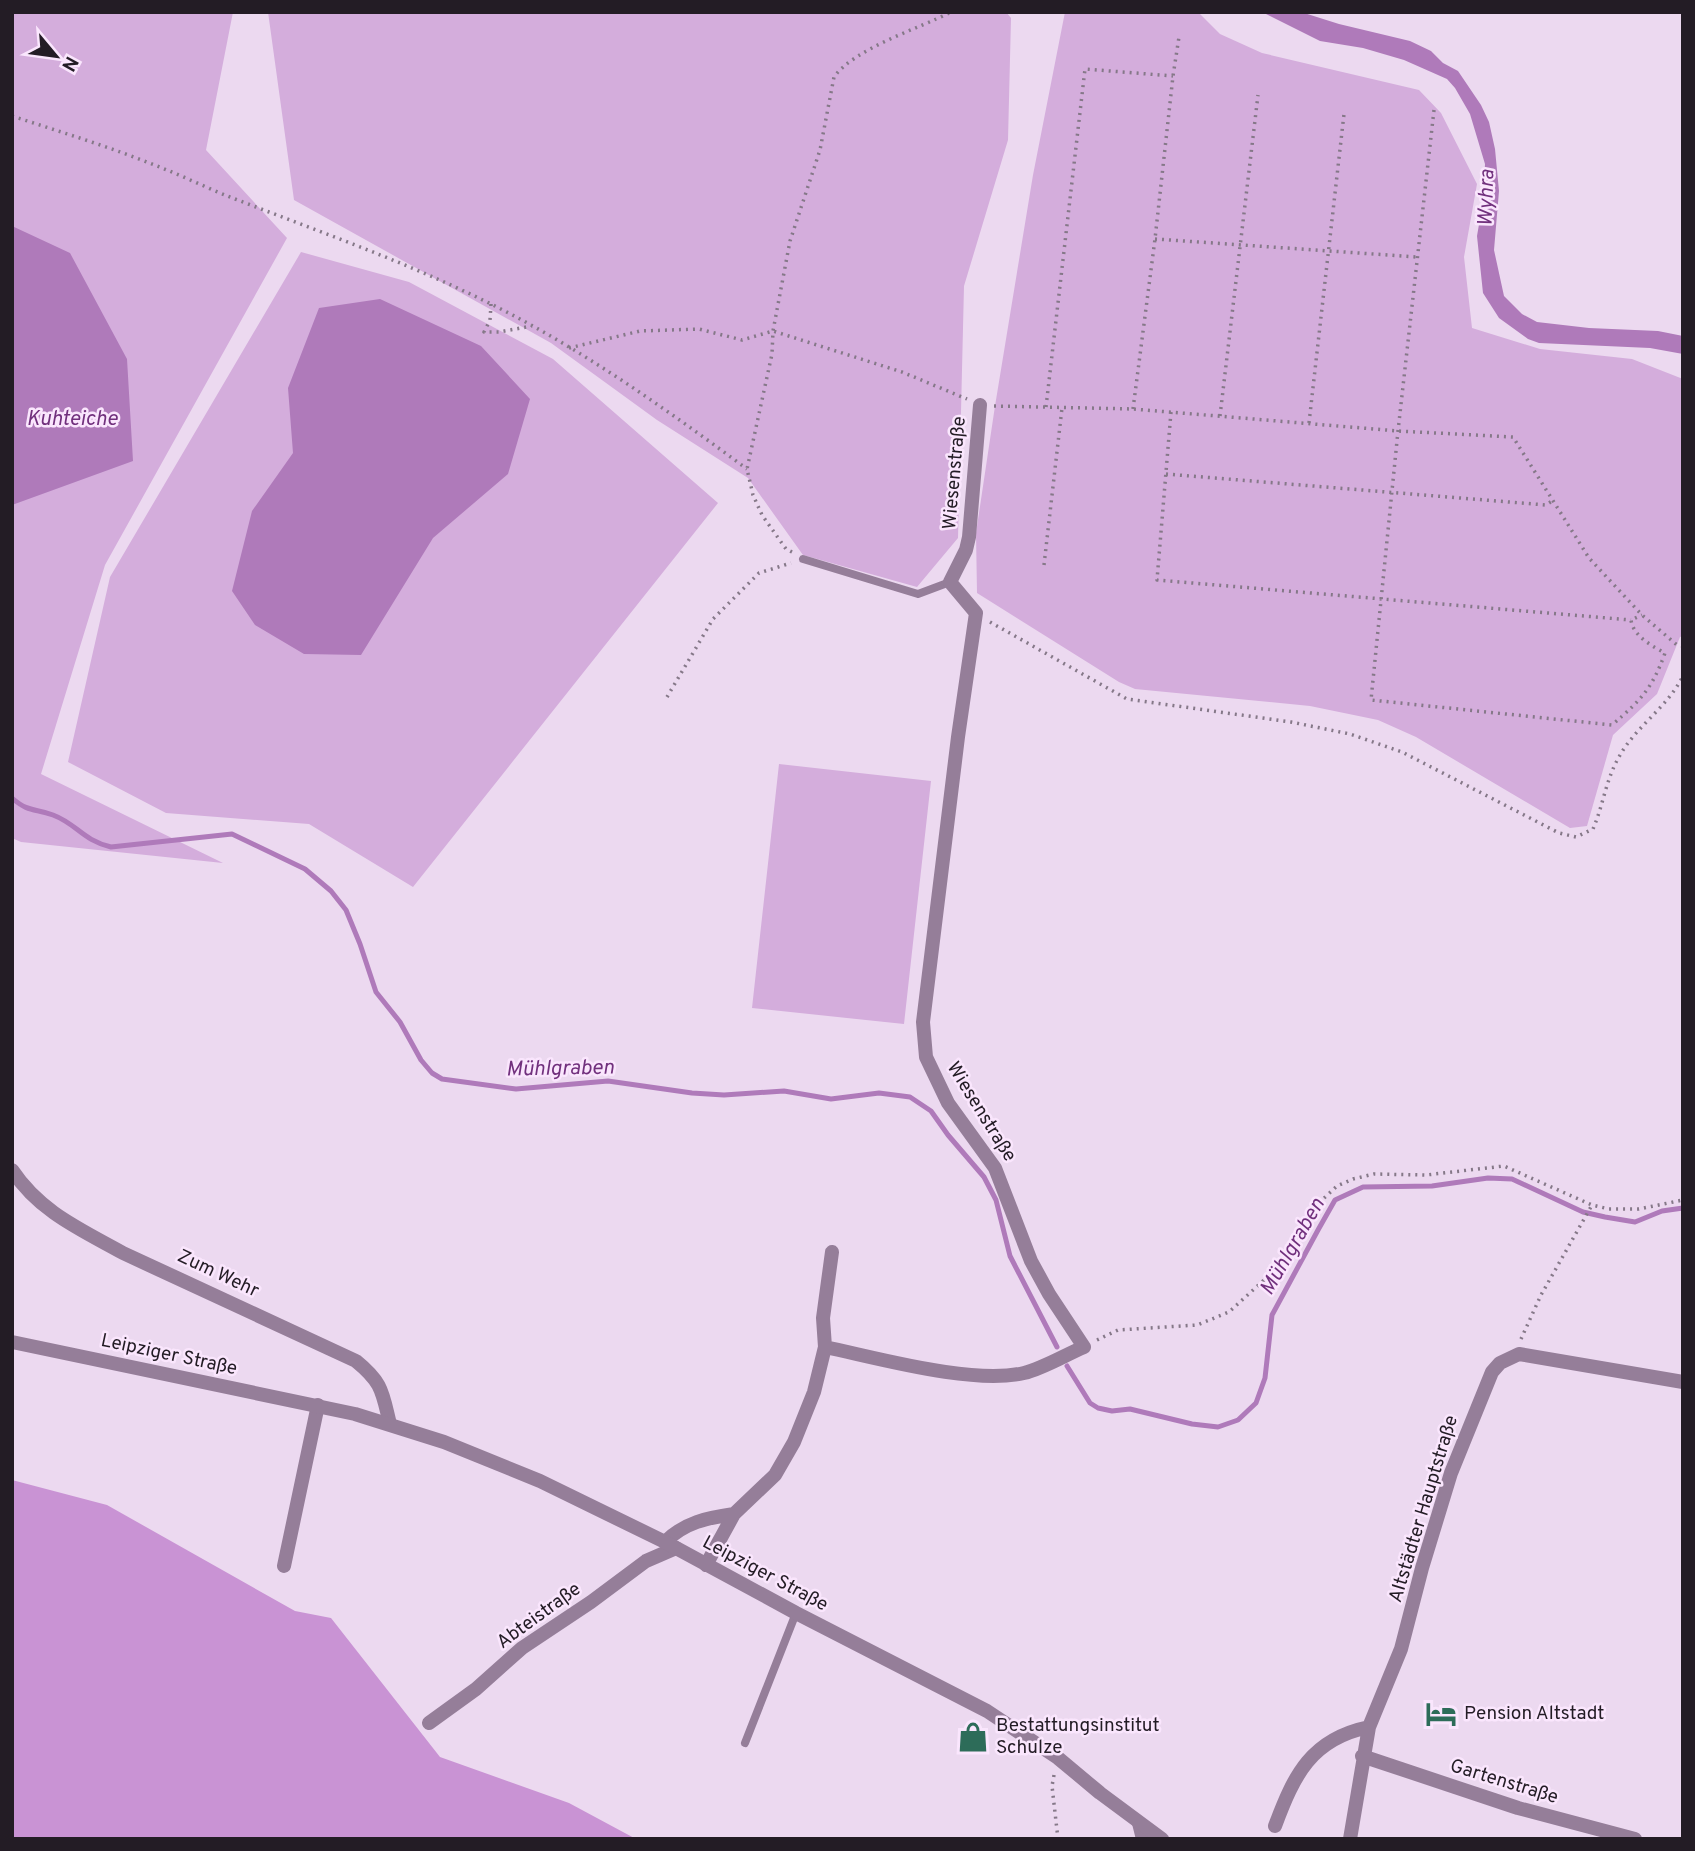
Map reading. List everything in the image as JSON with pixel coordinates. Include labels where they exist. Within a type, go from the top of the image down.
[{"type":"street","name":"Wiesenstraße","points":[[950,582],[966,550],[969,537],[980,405]]},
{"type":"street","points":[[950,582],[976,613]]},
{"type":"street","name":"Wiesenstraße","points":[[976,613],[923,1022],[926,1057],[948,1103],[995,1168],[1031,1261],[1084,1347]]},
{"type":"street","name":"Zum Wehr","points":[[12,1170],[39,1203],[90,1235],[356,1361],[373,1375],[381,1387],[390,1424]]},
{"type":"street","points":[[706,1565],[734,1514],[775,1475],[794,1442],[814,1392],[825,1347],[823,1318],[832,1252]]},
{"type":"street","name":"Leipziger Straße","points":[[12,1342],[318,1405],[390,1424],[467,1451],[540,1481],[671,1545],[987,1711],[1058,1758],[1162,1839]]},
{"type":"street","points":[[825,1347],[958,1374],[990,1376],[1024,1373],[1084,1347]]},
{"type":"street","points":[[1519,1354],[1683,1382]]},
{"type":"street","name":"Altstädter Hauptstraße","points":[[1350,1839],[1369,1727],[1401,1649],[1451,1473],[1486,1384],[1500,1363],[1519,1354]]},
{"type":"street","points":[[284,1566],[318,1405]]},
{"type":"street","points":[[671,1545],[678,1529],[710,1518],[734,1514]]},
{"type":"street","name":"Abteistraße","points":[[429,1723],[476,1689],[522,1648],[671,1545]]},
{"type":"street","points":[[1275,1826],[1289,1788],[1308,1762],[1331,1741],[1347,1731],[1369,1727]]},
{"type":"street","name":"Gartenstraße","points":[[1362,1756],[1518,1808],[1635,1839]]},
{"type":"street","points":[[1139,1823],[1143,1839]]},
{"type":"lane","points":[[803,559],[918,594],[950,582]]},
{"type":"lane","points":[[745,1743],[796,1613]]},
{"type":"path","points":[[803,559],[786,549],[762,515],[753,495],[747,469],[772,354],[773,331],[790,241],[820,150],[834,77],[842,67],[865,52],[951,12]]},
{"type":"path","points":[[1133,409],[1179,37]]},
{"type":"path","points":[[1046,407],[1085,69],[1173,76]]},
{"type":"path","points":[[1220,416],[1258,95]]},
{"type":"path","points":[[1434,110],[1371,700],[1612,725],[1641,700],[1656,678],[1665,653],[1648,644],[1632,627],[1631,620]]},
{"type":"path","points":[[1309,423],[1344,114]]},
{"type":"path","points":[[12,116],[156,166],[233,199],[400,261],[491,304],[569,348],[679,419],[747,469]]},
{"type":"path","points":[[1155,239],[1417,257]]},
{"type":"path","points":[[491,304],[490,320],[484,332],[533,326]]},
{"type":"path","points":[[569,348],[640,331],[699,329],[742,340],[773,331],[902,372],[980,405],[1133,409],[1513,437],[1589,558],[1642,615],[1677,645],[1683,646]]},
{"type":"path","points":[[1044,565],[1062,407]]},
{"type":"path","points":[[1171,412],[1157,580],[1631,620],[1642,615]]},
{"type":"path","points":[[1166,474],[1546,505],[1552,501]]},
{"type":"path","points":[[667,697],[713,620],[731,601],[759,573],[803,559]]},
{"type":"path","points":[[976,613],[1068,668],[1127,699],[1291,722],[1350,734],[1402,752],[1559,833],[1576,837],[1592,829],[1619,755],[1670,698],[1683,676]]},
{"type":"path","points":[[1084,1347],[1118,1330],[1197,1325],[1229,1312],[1287,1259],[1322,1200],[1337,1186],[1353,1179],[1374,1174],[1426,1175],[1504,1166],[1592,1205],[1628,1210],[1683,1200]]},
{"type":"path","points":[[1519,1354],[1519,1342],[1541,1295],[1592,1205]]},
{"type":"path","points":[[1058,1758],[1052,1786],[1058,1839]]},
{"type":"shaded area","points":[[12,12],[233,12],[206,150],[287,238],[105,565],[41,774],[223,863],[21,842],[12,838]]},
{"type":"shaded area","points":[[268,12],[1006,12],[1011,18],[1008,140],[964,286],[958,538],[917,587],[803,555],[748,478],[657,420],[551,343],[294,200]]},
{"type":"shaded area","points":[[1065,12],[1198,12],[1220,34],[1262,53],[1419,90],[1441,113],[1477,184],[1464,257],[1472,328],[1540,349],[1632,359],[1683,379],[1683,636],[1680,637],[1657,694],[1613,735],[1587,826],[1570,828],[1416,737],[1378,720],[1310,706],[1135,689],[1119,682],[977,593],[976,533],[995,406],[1033,175]]},
{"type":"shaded area","points":[[301,252],[409,282],[553,359],[718,503],[413,887],[309,824],[166,813],[68,762],[110,577]]},
{"type":"shaded area","points":[[779,764],[931,781],[904,1024],[752,1008]]},
{"type":"shaded area","points":[[12,1480],[107,1505],[295,1611],[331,1618],[440,1757],[569,1803],[636,1839],[12,1839]]},
{"type":"water","name":"Wyhra","points":[[1262,12],[1301,12],[1410,41],[1431,51],[1443,63],[1458,71],[1481,105],[1489,122],[1495,149],[1499,191],[1494,250],[1504,296],[1522,314],[1537,322],[1589,328],[1658,331],[1683,336],[1683,354],[1650,348],[1539,343],[1528,339],[1499,318],[1483,293],[1477,236],[1485,164],[1470,114],[1455,88],[1447,79],[1404,60],[1363,48],[1320,41]]},
{"type":"water","name":"Kuhteiche","points":[[12,226],[70,253],[127,359],[133,461],[12,505]]},
{"type":"water","points":[[380,299],[481,346],[530,399],[508,474],[433,538],[361,655],[304,654],[255,625],[232,591],[252,511],[293,453],[288,388],[319,308]]},
{"type":"waterway","name":"Mühlgraben","points":[[12,798],[28,808],[61,819],[93,840],[111,847],[232,834],[305,869],[331,891],[346,910],[376,992],[400,1022],[421,1060],[432,1073],[442,1079],[516,1089],[608,1081],[724,1095],[784,1091],[831,1099],[879,1093],[910,1097],[931,1111],[984,1177],[996,1200],[1010,1256],[1057,1347]]},
{"type":"waterway","name":"Mühlgraben","points":[[1067,1366],[1090,1403],[1098,1408],[1112,1411],[1130,1409],[1192,1424],[1218,1427],[1238,1420],[1256,1403],[1265,1378],[1272,1315],[1335,1200],[1363,1187],[1432,1186],[1488,1178],[1512,1179],[1583,1212],[1605,1217],[1635,1222],[1662,1211],[1683,1208]]},
{"type":"place","name":"Pension Altstadt","points":[[1441,1714]]},
{"type":"place","name":"Bestattungsinstitut Schulze","points":[[973,1737]]}]
